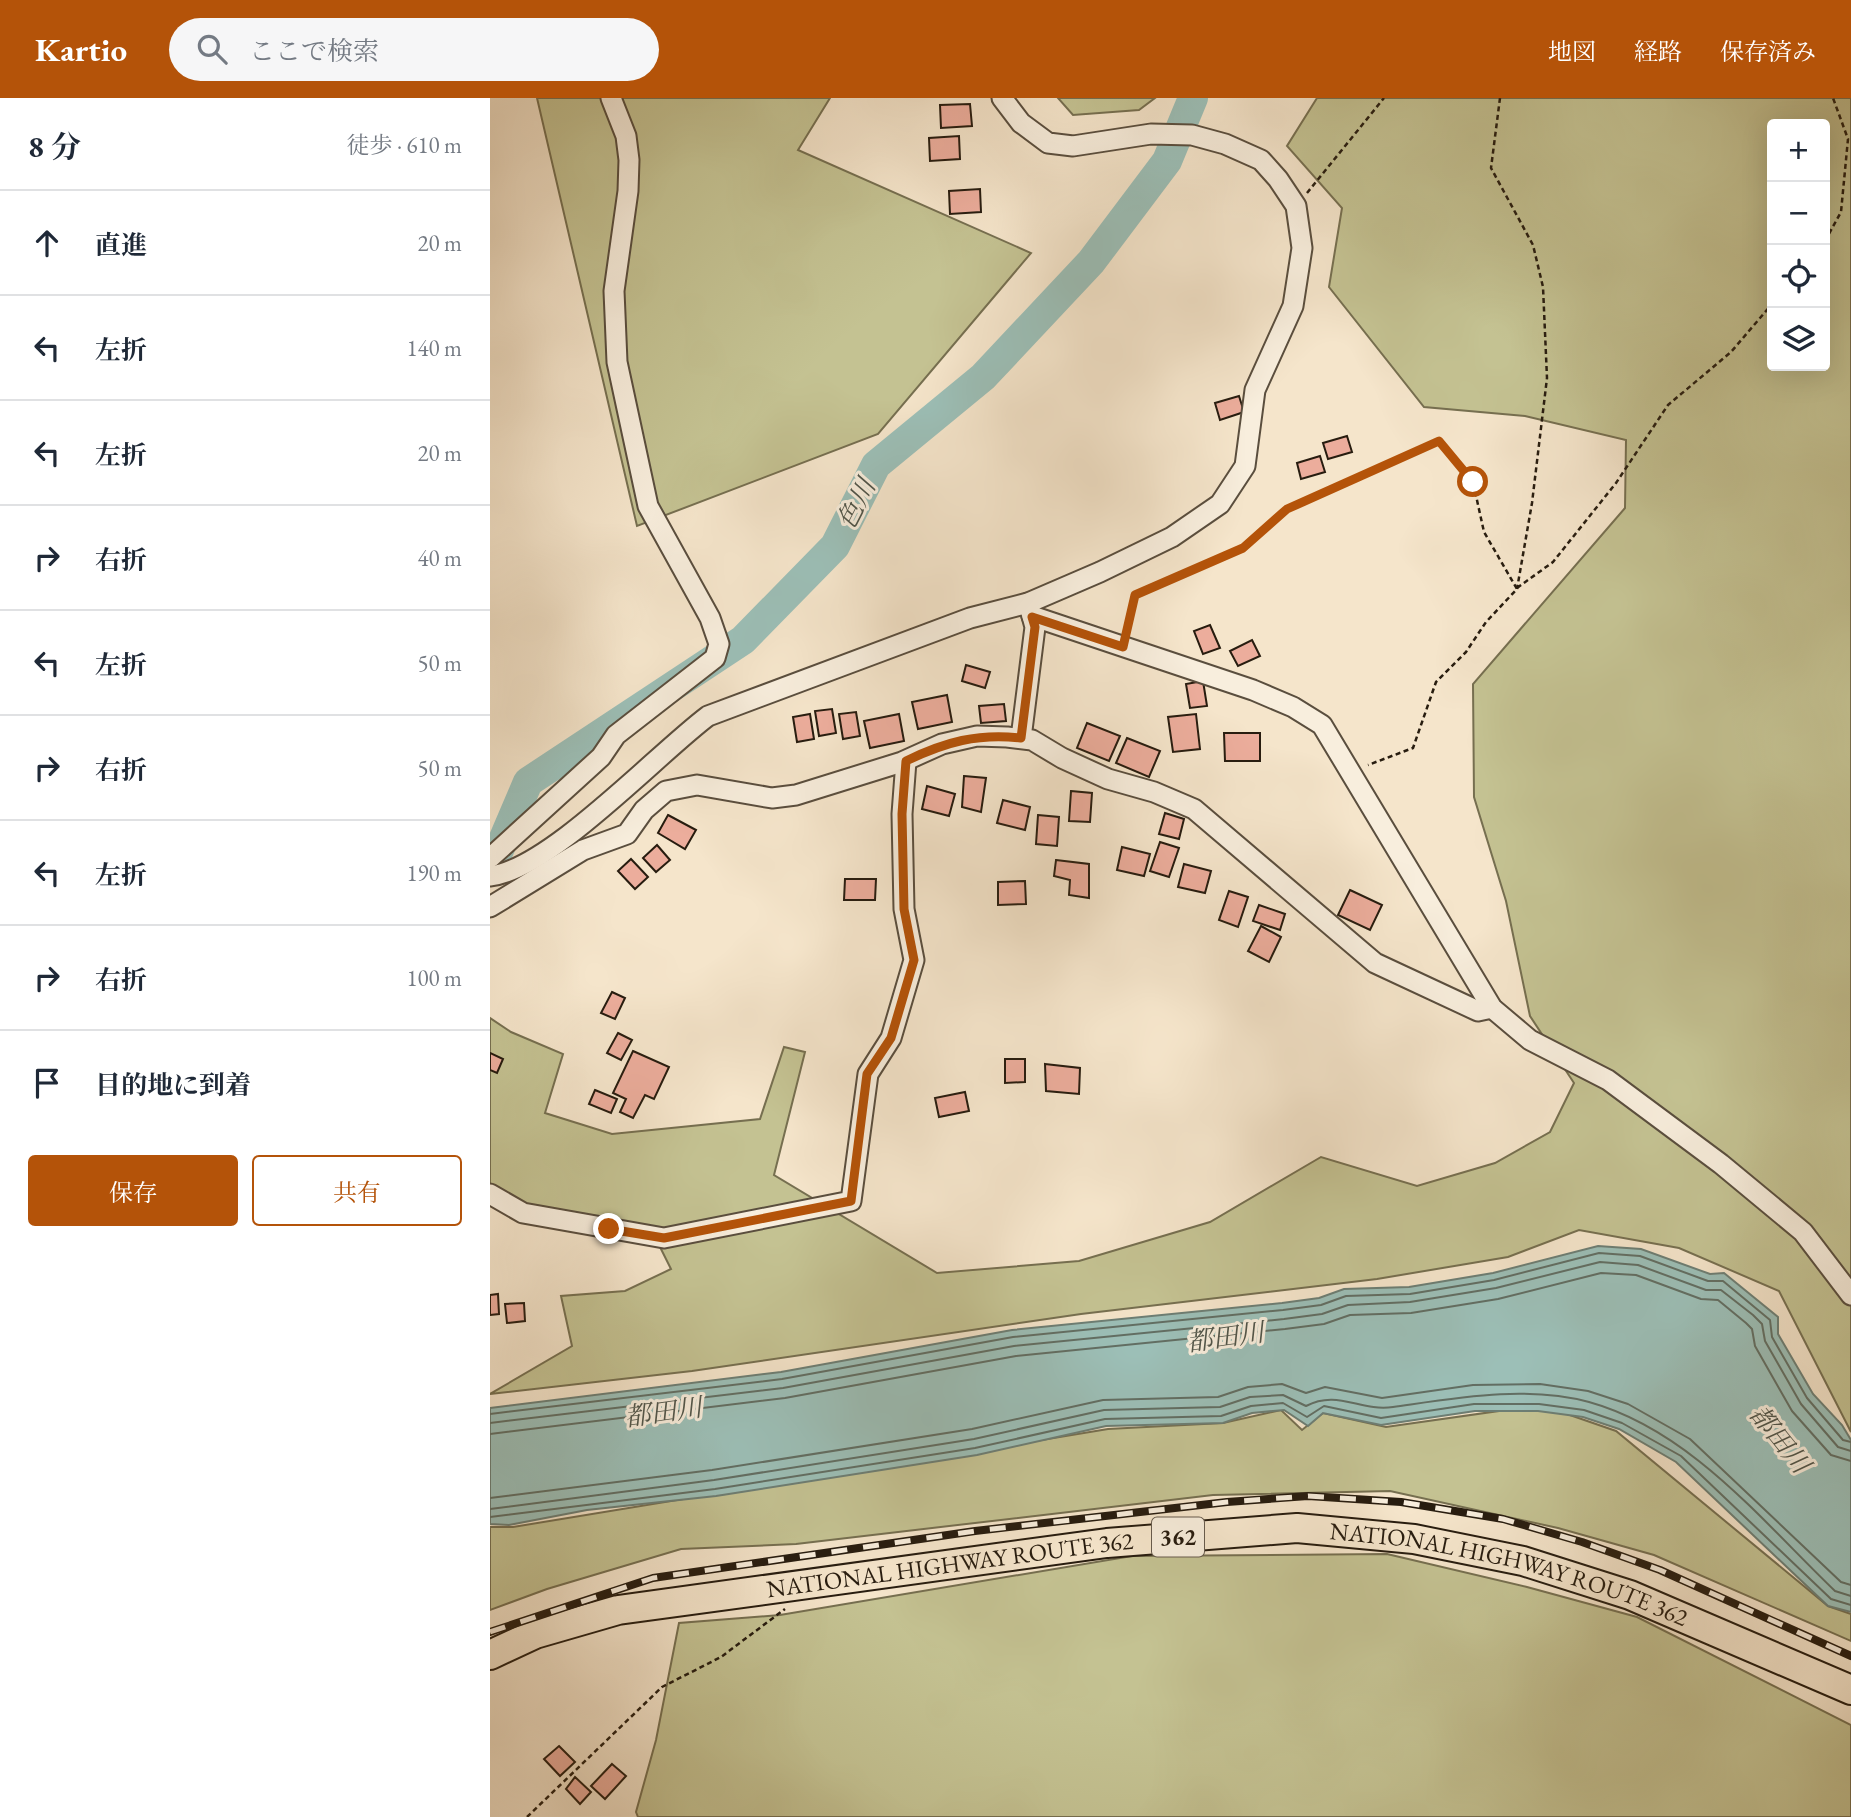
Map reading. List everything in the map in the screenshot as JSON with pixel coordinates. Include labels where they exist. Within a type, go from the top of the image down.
[{"type":"highway","name":"NATIONAL HIGHWAY ROUTE 362","points":[[490,1655],[535,1634],[618,1610],[1107,1543],[1297,1528],[1414,1539],[1523,1561],[1630,1595],[1851,1690]]},
{"type":"street","points":[[490,858],[601,757],[616,735],[715,658],[719,644],[710,618],[648,506],[617,362],[614,290],[628,191],[629,160],[626,136],[611,98]]},
{"type":"street","points":[[490,876],[504,875],[547,850],[708,716],[970,618],[1030,610],[1172,537],[1220,504],[1245,466],[1255,390],[1293,306],[1303,248],[1296,206],[1261,160],[1225,144],[1192,135],[1151,134],[1073,146],[1048,143],[1021,123],[1002,98]]},
{"type":"street","points":[[1030,610],[1123,647],[1293,707],[1322,725],[1492,1008],[1530,1040],[1608,1080],[1721,1164],[1803,1232],[1851,1295]]},
{"type":"street","points":[[1021,738],[1035,627],[1030,610]]},
{"type":"street","points":[[490,906],[583,850],[627,834],[644,810],[666,791],[697,785],[772,797],[796,795],[906,761],[942,744],[977,736],[1021,738],[1032,740],[1062,758],[1108,779],[1154,792],[1194,809],[1375,962],[1478,1011],[1492,1008]]},
{"type":"street","points":[[490,1194],[523,1213],[664,1238],[851,1201],[867,1074],[891,1038],[914,960],[904,909],[902,814],[906,761]]},
{"type":"path","points":[[1296,206],[1384,98]]},
{"type":"path","points":[[1500,98],[1491,168],[1533,245],[1543,287],[1547,378],[1532,503],[1517,589]]},
{"type":"path","points":[[1830,232],[1841,212],[1848,139],[1833,98]]},
{"type":"path","points":[[1348,772],[1413,748],[1436,682],[1466,652],[1486,622],[1517,589],[1553,562],[1616,483],[1668,405],[1731,352],[1769,308]]},
{"type":"path","points":[[1123,647],[1135,595],[1243,548],[1287,509],[1439,441],[1473,482],[1484,532],[1517,589]]},
{"type":"path","points":[[527,1817],[662,1687],[721,1657],[780,1615],[807,1582]]},
{"type":"shaded area","points":[[537,98],[830,98],[798,150],[1031,253],[878,434],[637,526]]},
{"type":"shaded area","points":[[1058,98],[1155,98],[1139,110],[1073,115]]},
{"type":"shaded area","points":[[1317,98],[1851,98],[1851,1432],[1779,1291],[1679,1248],[1579,1230],[1508,1257],[1377,1279],[1081,1314],[692,1371],[490,1394],[572,1346],[561,1296],[625,1291],[671,1269],[655,1237],[517,1209],[490,1193],[490,1018],[511,1032],[563,1054],[545,1113],[612,1134],[760,1119],[784,1047],[805,1052],[774,1175],[937,1273],[1079,1261],[1210,1222],[1321,1157],[1417,1186],[1495,1163],[1550,1132],[1574,1083],[1530,1016],[1506,901],[1474,797],[1473,684],[1625,508],[1626,440],[1525,416],[1424,407],[1329,287],[1342,208],[1287,146]]},
{"type":"shaded area","points":[[1541,1405],[1616,1431],[1828,1606],[1851,1614],[1851,1641],[1654,1555],[1558,1528],[1390,1491],[1213,1495],[796,1544],[681,1549],[547,1589],[490,1610],[490,1527],[513,1527],[1108,1429],[1223,1423],[1281,1410],[1302,1430],[1323,1413],[1386,1427]]},
{"type":"shaded area","points":[[1387,1554],[1527,1587],[1637,1617],[1851,1725],[1851,1817],[638,1817],[636,1812],[656,1740],[679,1623],[780,1615],[1132,1556]]},
{"type":"water","name":"都田川","points":[[1598,1246],[1641,1249],[1710,1274],[1724,1273],[1778,1317],[1778,1334],[1813,1394],[1842,1425],[1851,1440],[1851,1612],[1828,1606],[1676,1462],[1619,1429],[1583,1417],[1538,1411],[1475,1411],[1381,1425],[1323,1413],[1308,1426],[1284,1410],[1252,1413],[1223,1423],[1106,1426],[977,1455],[716,1496],[587,1510],[509,1525],[490,1524],[490,1408],[781,1372],[1012,1330],[1282,1303],[1319,1298],[1344,1289],[1409,1287],[1493,1273]]},
{"type":"building","points":[[970,104],[972,126],[941,128],[940,105]]},
{"type":"building","points":[[959,136],[960,159],[930,161],[929,138]]},
{"type":"building","points":[[980,189],[981,212],[950,214],[949,191]]},
{"type":"building","points":[[1239,396],[1244,412],[1220,420],[1215,403]]},
{"type":"building","points":[[1347,436],[1352,452],[1328,459],[1323,443]]},
{"type":"building","points":[[1320,456],[1325,472],[1301,479],[1297,463]]},
{"type":"building","points":[[1210,625],[1220,648],[1203,654],[1194,631]]},
{"type":"building","points":[[1252,640],[1260,656],[1238,666],[1230,651]]},
{"type":"building","points":[[966,665],[990,672],[985,688],[962,681]]},
{"type":"building","points":[[1203,681],[1207,706],[1190,708],[1186,684]]},
{"type":"building","points":[[947,695],[952,722],[918,729],[912,702]]},
{"type":"building","points":[[1004,704],[1006,721],[981,723],[979,706]]},
{"type":"building","points":[[832,709],[836,733],[819,736],[815,711]]},
{"type":"building","points":[[856,712],[860,736],[843,739],[839,714]]},
{"type":"building","points":[[810,714],[814,739],[797,742],[793,717]]},
{"type":"building","points":[[899,714],[904,741],[870,748],[864,721]]},
{"type":"building","points":[[1196,714],[1200,749],[1173,752],[1168,717]]},
{"type":"building","points":[[1087,723],[1120,736],[1109,761],[1077,748]]},
{"type":"building","points":[[1224,733],[1260,733],[1260,761],[1225,761]]},
{"type":"building","points":[[1127,738],[1160,751],[1149,777],[1116,763]]},
{"type":"building","points":[[964,776],[986,778],[981,812],[962,807]]},
{"type":"building","points":[[927,786],[955,794],[949,816],[922,809]]},
{"type":"building","points":[[1071,791],[1092,793],[1090,822],[1069,821]]},
{"type":"building","points":[[1003,800],[1030,807],[1025,830],[997,823]]},
{"type":"building","points":[[1165,813],[1184,819],[1179,839],[1159,834]]},
{"type":"building","points":[[668,815],[696,830],[685,849],[658,833]]},
{"type":"building","points":[[1038,815],[1059,817],[1057,846],[1036,844]]},
{"type":"building","points":[[1160,842],[1179,848],[1169,877],[1150,871]]},
{"type":"building","points":[[657,845],[670,860],[656,872],[643,858]]},
{"type":"building","points":[[1122,847],[1150,854],[1144,876],[1117,870]]},
{"type":"building","points":[[631,859],[648,877],[635,889],[618,871]]},
{"type":"building","points":[[1056,860],[1089,864],[1089,898],[1069,895],[1070,880],[1054,876]]},
{"type":"building","points":[[1184,864],[1211,871],[1205,893],[1178,887]]},
{"type":"building","points":[[845,879],[876,879],[875,900],[844,900]]},
{"type":"building","points":[[1025,881],[1026,904],[998,905],[998,882]]},
{"type":"building","points":[[1350,890],[1382,905],[1370,930],[1338,915]]},
{"type":"building","points":[[1229,891],[1248,897],[1238,927],[1219,920]]},
{"type":"building","points":[[1259,905],[1285,914],[1280,930],[1253,921]]},
{"type":"building","points":[[1261,926],[1281,937],[1269,962],[1248,951]]},
{"type":"building","points":[[612,992],[625,998],[615,1019],[601,1013]]},
{"type":"building","points":[[618,1033],[632,1040],[621,1060],[607,1053]]},
{"type":"building","points":[[633,1051],[669,1067],[654,1099],[645,1095],[633,1118],[620,1112],[626,1099],[613,1093]]},
{"type":"building","points":[[490,1053],[503,1059],[497,1073],[490,1070]]},
{"type":"building","points":[[1005,1059],[1025,1059],[1025,1082],[1005,1083]]},
{"type":"building","points":[[1045,1064],[1080,1068],[1079,1094],[1046,1091]]},
{"type":"building","points":[[595,1090],[617,1099],[611,1113],[589,1104]]},
{"type":"building","points":[[965,1092],[969,1111],[939,1117],[935,1098]]},
{"type":"building","points":[[498,1294],[499,1314],[490,1315],[490,1295]]},
{"type":"building","points":[[524,1303],[525,1321],[507,1323],[505,1304]]},
{"type":"building","points":[[559,1746],[575,1762],[560,1776],[544,1759]]},
{"type":"building","points":[[612,1764],[626,1776],[605,1799],[591,1786]]},
{"type":"building","points":[[575,1777],[591,1792],[580,1804],[566,1789]]},
{"type":"waterway","name":"色川","points":[[493,864],[528,782],[743,640],[835,546],[876,465],[983,377],[1091,262],[1167,161],[1193,98]]},
{"type":"railway","points":[[490,1632],[653,1578],[975,1531],[1227,1502],[1308,1496],[1401,1502],[1503,1519],[1582,1542],[1660,1570],[1851,1656]]},
{"type":"route","points":[[609,1229],[664,1238],[851,1201],[867,1074],[891,1038],[914,960],[904,909],[902,814],[906,761],[942,744],[977,736],[1021,738],[1035,627],[1032,617],[1123,647],[1135,595],[1243,548],[1287,509],[1439,441],[1473,482]]}]
